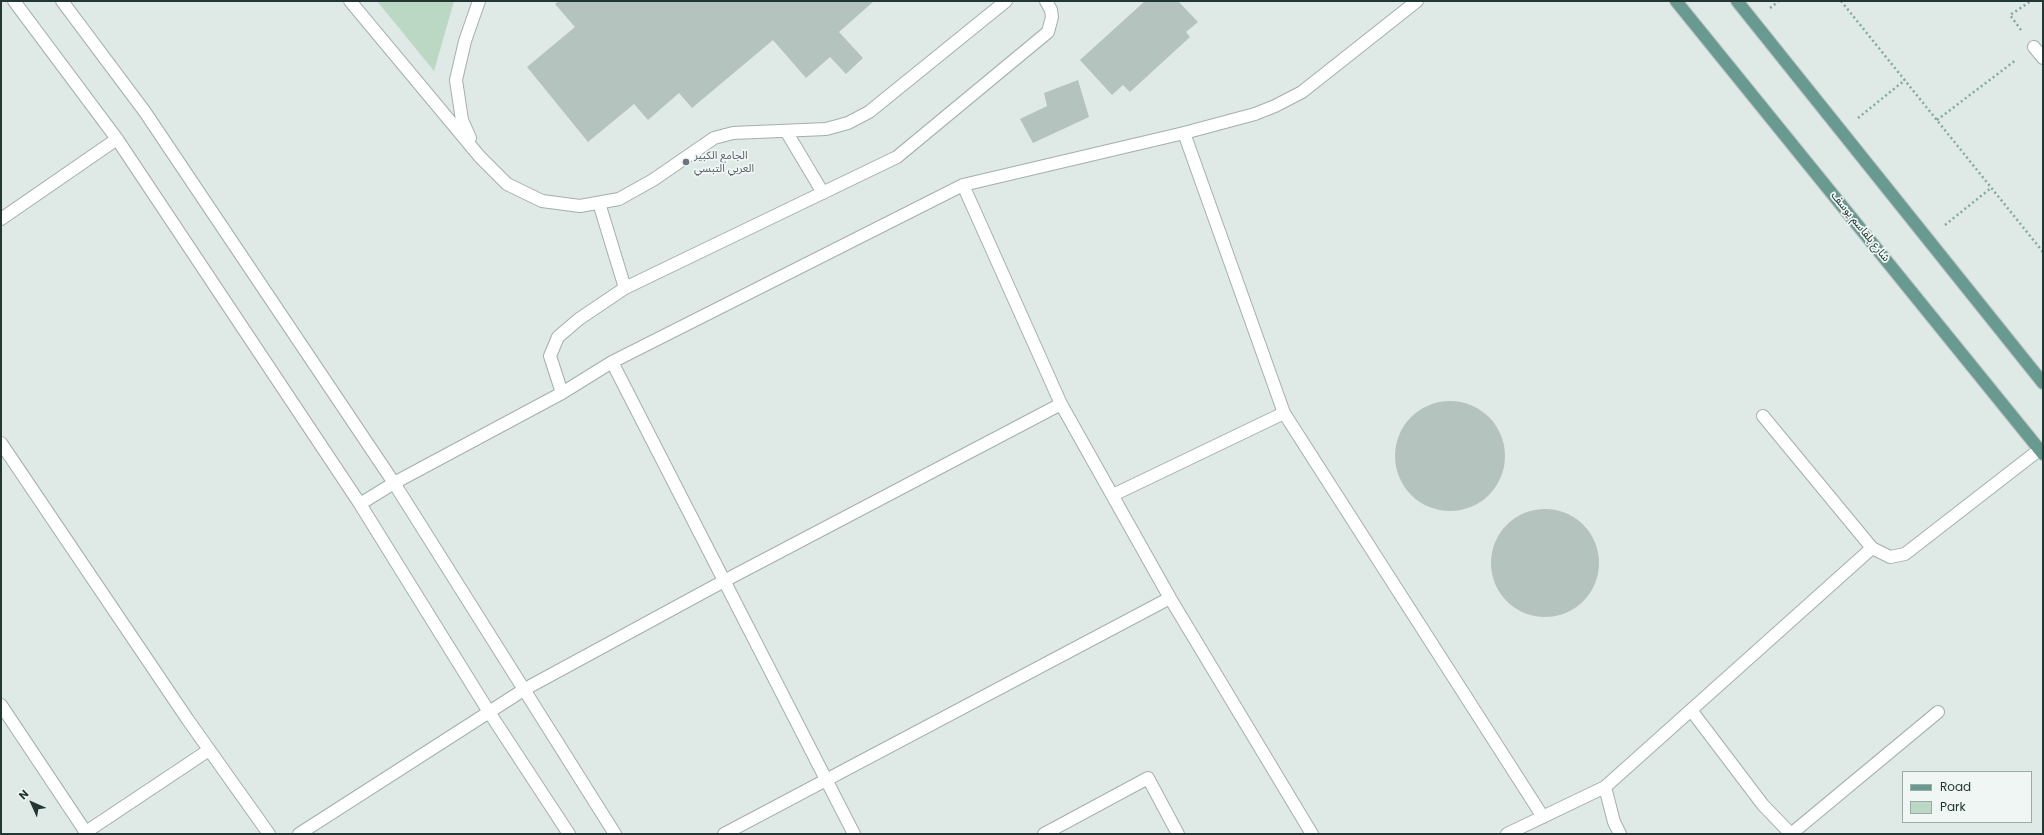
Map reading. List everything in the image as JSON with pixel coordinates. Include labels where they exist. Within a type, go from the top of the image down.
[{"type":"main road","name":"شارع بلقاسم يوسف","points":[[1676,1],[2041,452]]},
{"type":"main road","points":[[1737,1],[2043,384]]},
{"type":"street","points":[[14,1],[118,139],[360,504],[489,712],[570,834]]},
{"type":"street","points":[[62,1],[145,112],[394,483],[615,834]]},
{"type":"street","points":[[350,1],[480,156],[508,184],[542,200],[580,206],[619,199],[653,180],[714,138],[732,133],[826,129],[848,123],[869,112],[1006,1]]},
{"type":"street","points":[[479,1],[465,41],[456,80],[462,120],[480,156]]},
{"type":"street","points":[[562,393],[550,356],[558,336],[579,319],[625,288],[897,157],[1048,32],[1052,17],[1051,10],[1046,1]]},
{"type":"street","points":[[360,504],[394,483],[562,393],[612,362],[963,185],[1184,133],[1255,114],[1302,92],[1417,1]]},
{"type":"street","points":[[2034,47],[2043,58]]},
{"type":"street","points":[[786,131],[823,193]]},
{"type":"street","points":[[1184,133],[1284,413],[1543,817]]},
{"type":"street","points":[[1,219],[118,139]]},
{"type":"street","points":[[963,185],[1061,404],[1170,598],[1312,834]]},
{"type":"street","points":[[599,203],[625,288]]},
{"type":"street","points":[[612,362],[854,834]]},
{"type":"street","points":[[299,834],[525,689],[724,581],[1061,404]]},
{"type":"street","points":[[1113,495],[1284,413]]},
{"type":"street","points":[[1763,416],[1872,548],[1890,557],[1905,554],[2041,452]]},
{"type":"street","points":[[1,443],[209,750],[268,834]]},
{"type":"street","points":[[1507,834],[1605,787],[1872,548]]},
{"type":"street","points":[[724,834],[827,781],[1170,598]]},
{"type":"street","points":[[1,705],[87,833],[209,750]]},
{"type":"street","points":[[1691,710],[1763,805],[1791,834],[1938,712]]},
{"type":"street","points":[[1044,834],[1148,778],[1178,834]]},
{"type":"street","points":[[1605,787],[1614,822],[1620,834]]},
{"type":"path","points":[[1841,1],[2043,252]]},
{"type":"path","points":[[1937,120],[2034,47],[2010,15],[2031,1]]},
{"type":"path","points":[[1841,131],[1905,80]]},
{"type":"path","points":[[1927,239],[1991,188]]},
{"type":"green space","points":[[377,1],[454,1],[434,71]]},
{"type":"building","points":[[559,1],[874,1],[839,32],[863,58],[846,74],[830,57],[806,78],[773,40],[692,108],[679,93],[648,120],[634,104],[588,142],[527,67],[575,27],[555,4]]},
{"type":"building","points":[[1145,1],[1178,1],[1198,22],[1186,32],[1190,37],[1130,92],[1123,85],[1112,95],[1080,60]]},
{"type":"building","points":[[1078,80],[1089,117],[1033,143],[1020,119],[1047,106],[1044,93]]},
{"type":"building","points":[[1450,401],[1471,405],[1481,410],[1489,417],[1496,425],[1501,435],[1505,456],[1501,477],[1496,487],[1489,495],[1481,502],[1471,507],[1450,511],[1429,507],[1419,502],[1411,495],[1404,487],[1399,477],[1395,456],[1399,435],[1404,425],[1411,417],[1419,410],[1429,405]]},
{"type":"building","points":[[1545,509],[1566,513],[1583,525],[1595,542],[1599,563],[1595,584],[1583,601],[1566,613],[1545,617],[1524,613],[1507,601],[1495,584],[1491,563],[1495,542],[1507,525],[1524,513]]},
{"type":"place","name":"الجامع الكبير العربي التبسي","points":[[686,162]]}]
